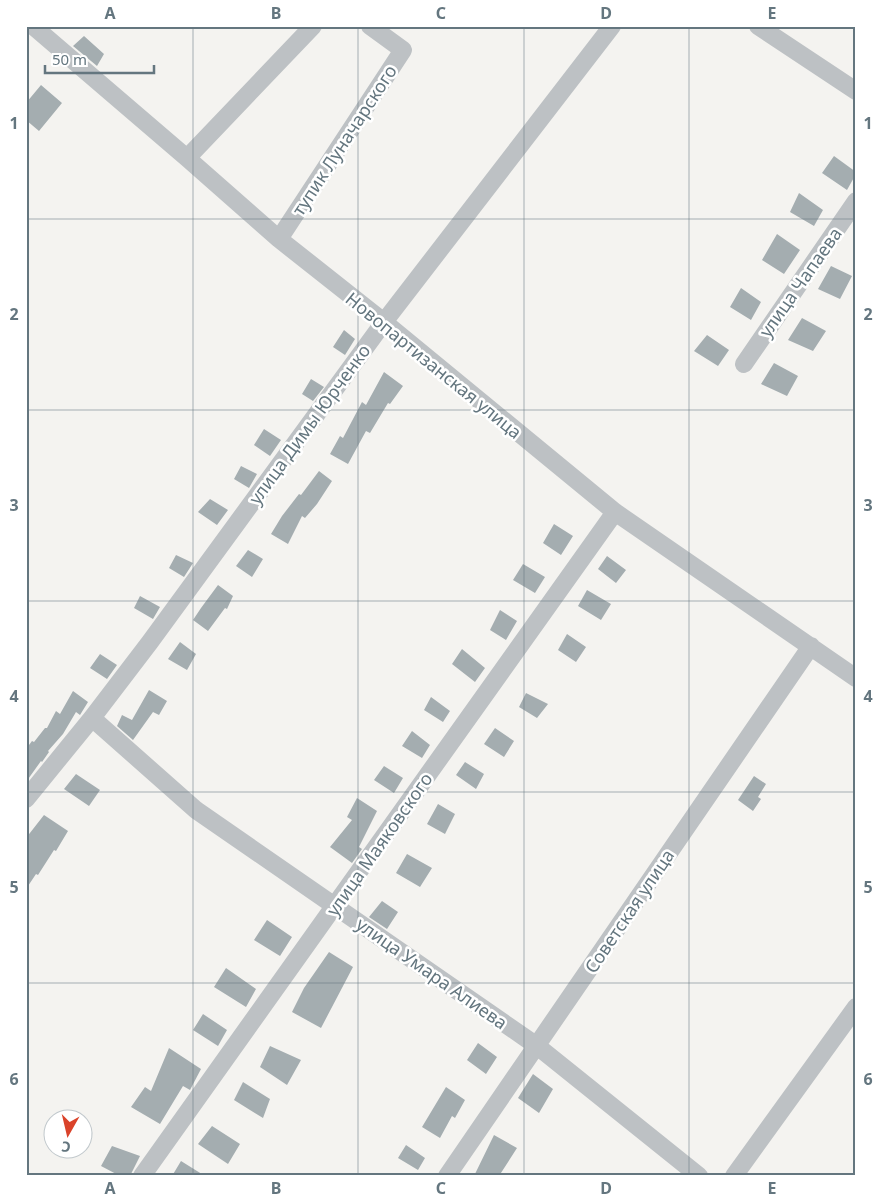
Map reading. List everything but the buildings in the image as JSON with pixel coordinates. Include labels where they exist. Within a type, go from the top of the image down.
[{"type":"street","name":"Новопартизанская улица","points":[[33,26],[278,239],[384,322],[615,512],[856,678]]},
{"type":"street","points":[[187,158],[313,26]]},
{"type":"street","name":"тупик Луначарского","points":[[278,239],[403,50],[370,26]]},
{"type":"street","name":"улица Димы Юрченко","points":[[26,799],[92,718],[150,642],[384,322],[612,26]]},
{"type":"street","points":[[758,26],[856,91]]},
{"type":"street","name":"улица Чапаева","points":[[744,364],[856,201]]},
{"type":"street","name":"улица Маяковского","points":[[142,1176],[615,512]]},
{"type":"street","name":"Советская улица","points":[[447,1176],[811,646]]},
{"type":"street","name":"улица Умара Алиева","points":[[92,718],[196,810],[537,1046],[698,1176]]},
{"type":"street","points":[[734,1176],[856,1007]]}]
